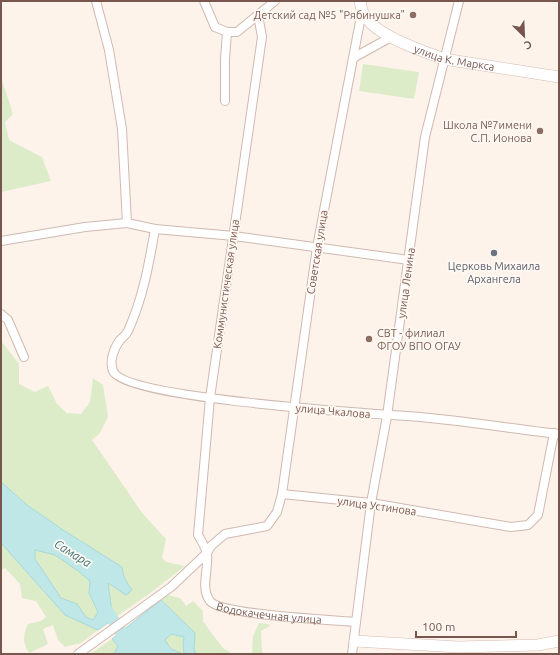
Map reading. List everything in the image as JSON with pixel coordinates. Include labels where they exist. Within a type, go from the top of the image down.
[{"type":"main road","name":"улица К. Маркса","points":[[361,6],[370,22],[391,37],[444,59],[559,78]]},
{"type":"main road","points":[[355,641],[458,647],[538,646],[559,641]]},
{"type":"street","points":[[96,1],[110,50],[122,129],[127,223]]},
{"type":"street","points":[[204,1],[215,27],[227,32],[237,32],[275,1]]},
{"type":"street","name":"улица Ленина","points":[[352,654],[355,641],[371,503],[387,416],[426,137],[459,1]]},
{"type":"street","name":"Советская улица","points":[[282,494],[317,247],[353,58],[361,6]]},
{"type":"street","name":"Коммунистическая улица","points":[[207,553],[198,535],[210,398],[262,37],[258,15]]},
{"type":"street","points":[[225,101],[225,59],[227,32]]},
{"type":"street","points":[[353,58],[391,37]]},
{"type":"street","points":[[1,241],[85,227],[127,223],[155,228],[234,236],[409,260]]},
{"type":"street","name":"улица Чкалова","points":[[155,228],[144,286],[135,316],[127,334],[116,346],[111,359],[112,370],[115,375],[123,379],[166,392],[210,398],[387,416],[420,417],[556,434]]},
{"type":"street","points":[[1,314],[8,320],[24,357]]},
{"type":"street","name":"улица Устинова","points":[[282,494],[371,503],[511,527],[528,525],[538,515],[556,434]]},
{"type":"street","points":[[78,654],[171,587],[207,553],[211,546],[225,534],[267,526],[277,512],[282,494]]},
{"type":"street","name":"Водокачечная улица","points":[[207,553],[205,590],[210,602],[219,607],[257,614],[356,622]]},
{"type":"green space","points":[[363,64],[419,72],[414,99],[359,91]]},
{"type":"green space","points":[[1,69],[2,80],[13,114],[5,122],[9,140],[42,157],[51,181],[1,192]]},
{"type":"green space","points":[[1,341],[19,364],[19,384],[35,392],[48,386],[57,404],[67,413],[81,414],[90,402],[93,378],[103,385],[108,417],[100,433],[92,440],[143,514],[166,539],[162,558],[166,562],[185,566],[149,594],[113,619],[108,583],[132,590],[125,579],[122,567],[63,530],[27,505],[1,482]]},
{"type":"green space","points":[[1,543],[65,615],[98,630],[81,643],[65,647],[58,640],[53,625],[43,629],[48,644],[29,653],[25,645],[24,638],[28,624],[41,621],[46,617],[36,601],[22,598],[20,584],[5,568],[1,570]]},
{"type":"green space","points":[[35,550],[55,555],[90,581],[89,593],[98,612],[93,620],[86,617],[77,604],[61,598],[35,559]]},
{"type":"green space","points":[[167,595],[180,598],[186,606],[193,601],[203,611],[203,621],[210,631],[223,648],[233,654],[196,654],[194,649],[195,633],[161,600]]},
{"type":"green space","points":[[259,623],[269,624],[270,626],[261,631],[262,652],[265,654],[252,654],[253,636]]},
{"type":"green space","points":[[171,634],[184,637],[184,654],[171,649],[165,640]]},
{"type":"green space","points":[[112,639],[118,646],[114,654],[90,654]]},
{"type":"water","points":[[1,482],[27,505],[63,530],[122,567],[125,579],[132,590],[126,595],[108,583],[113,619],[98,630],[65,615],[1,543]],"holes":[[[35,550],[55,555],[90,581],[89,593],[98,612],[93,620],[86,617],[77,604],[61,598],[35,559]]]},
{"type":"water","points":[[161,600],[195,633],[194,649],[196,654],[184,654],[184,637],[171,634],[165,640],[171,649],[183,654],[114,654],[118,646],[112,639]]},
{"type":"waterway","name":"Самара","points":[[104,606],[133,651],[143,654]]},
{"type":"place","name":"Детский сад №5 \"Рябинушка\"","points":[[413,15]]},
{"type":"place","name":"Школа №7имени С.П. Ионова","points":[[540,131]]},
{"type":"place","name":"Церковь Михаила Архангела","points":[[494,253]]},
{"type":"place","name":"СВТ - филиал ФГОУ ВПО ОГАУ","points":[[369,339]]}]
